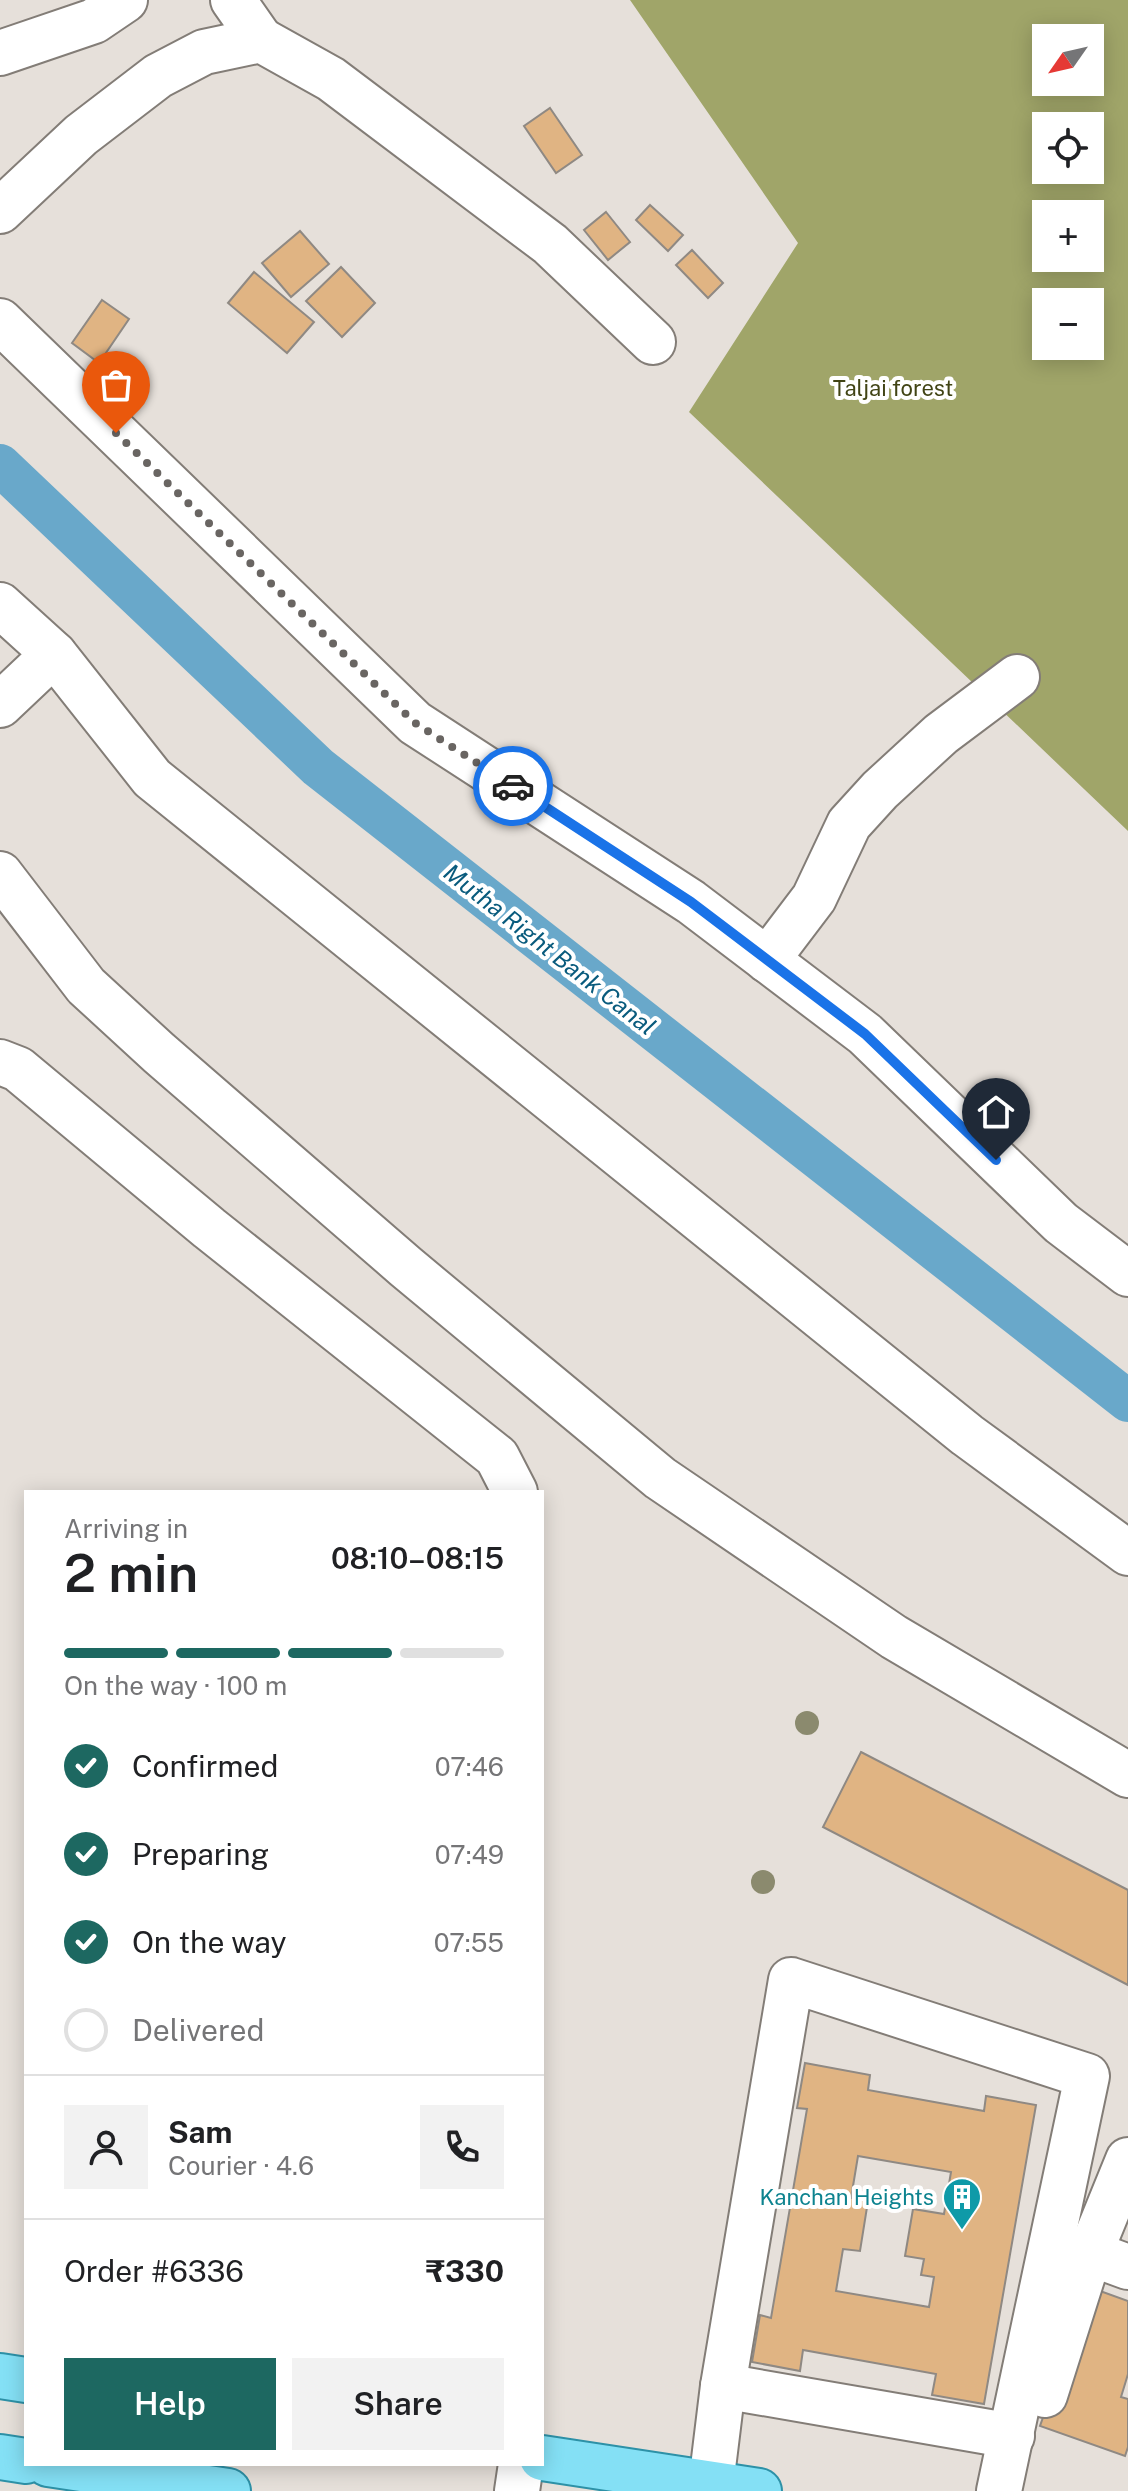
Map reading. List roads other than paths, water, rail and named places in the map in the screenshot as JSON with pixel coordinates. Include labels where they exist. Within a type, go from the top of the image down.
[{"type":"main road","points":[[0,2376],[24,2380]]},
{"type":"main road","points":[[0,2457],[24,2461]]},
{"type":"main road","points":[[544,2458],[759,2491]]},
{"type":"main road","points":[[61,2466],[228,2491]]},
{"type":"street","points":[[0,53],[94,21],[125,0]]},
{"type":"street","points":[[233,0],[261,40],[331,79],[550,244],[653,342]]},
{"type":"street","points":[[0,211],[81,135],[158,76],[204,52],[261,40]]},
{"type":"street","points":[[0,321],[415,723],[691,902],[865,1034],[1061,1223],[1128,1274]]},
{"type":"street","points":[[0,605],[54,654],[152,778],[967,1435],[1128,1553]]},
{"type":"street","points":[[0,705],[54,654]]},
{"type":"street","points":[[767,960],[814,898],[849,824],[859,812],[941,734],[1017,677]]},
{"type":"street","points":[[0,874],[86,986],[159,1053],[406,1267],[660,1478],[894,1637],[1128,1775]]},
{"type":"street","points":[[0,1062],[18,1069],[209,1228],[497,1457],[514,1490]]},
{"type":"street","points":[[711,2484],[723,2386],[791,1980],[1087,2076],[999,2491]]},
{"type":"street","points":[[1015,2491],[1109,2260],[1128,2160]]},
{"type":"street","points":[[723,2386],[1012,2436]]},
{"type":"street","points":[[517,2491],[521,2466]]},
{"type":"waterway","name":"Mutha Right Bank Canal","points":[[0,465],[318,767],[1128,1401]]},
{"type":"place","name":"Kanchan Heights","points":[[962,2231]]},
{"type":"park label","name":"Taljai forest","points":[[893,388]]}]
